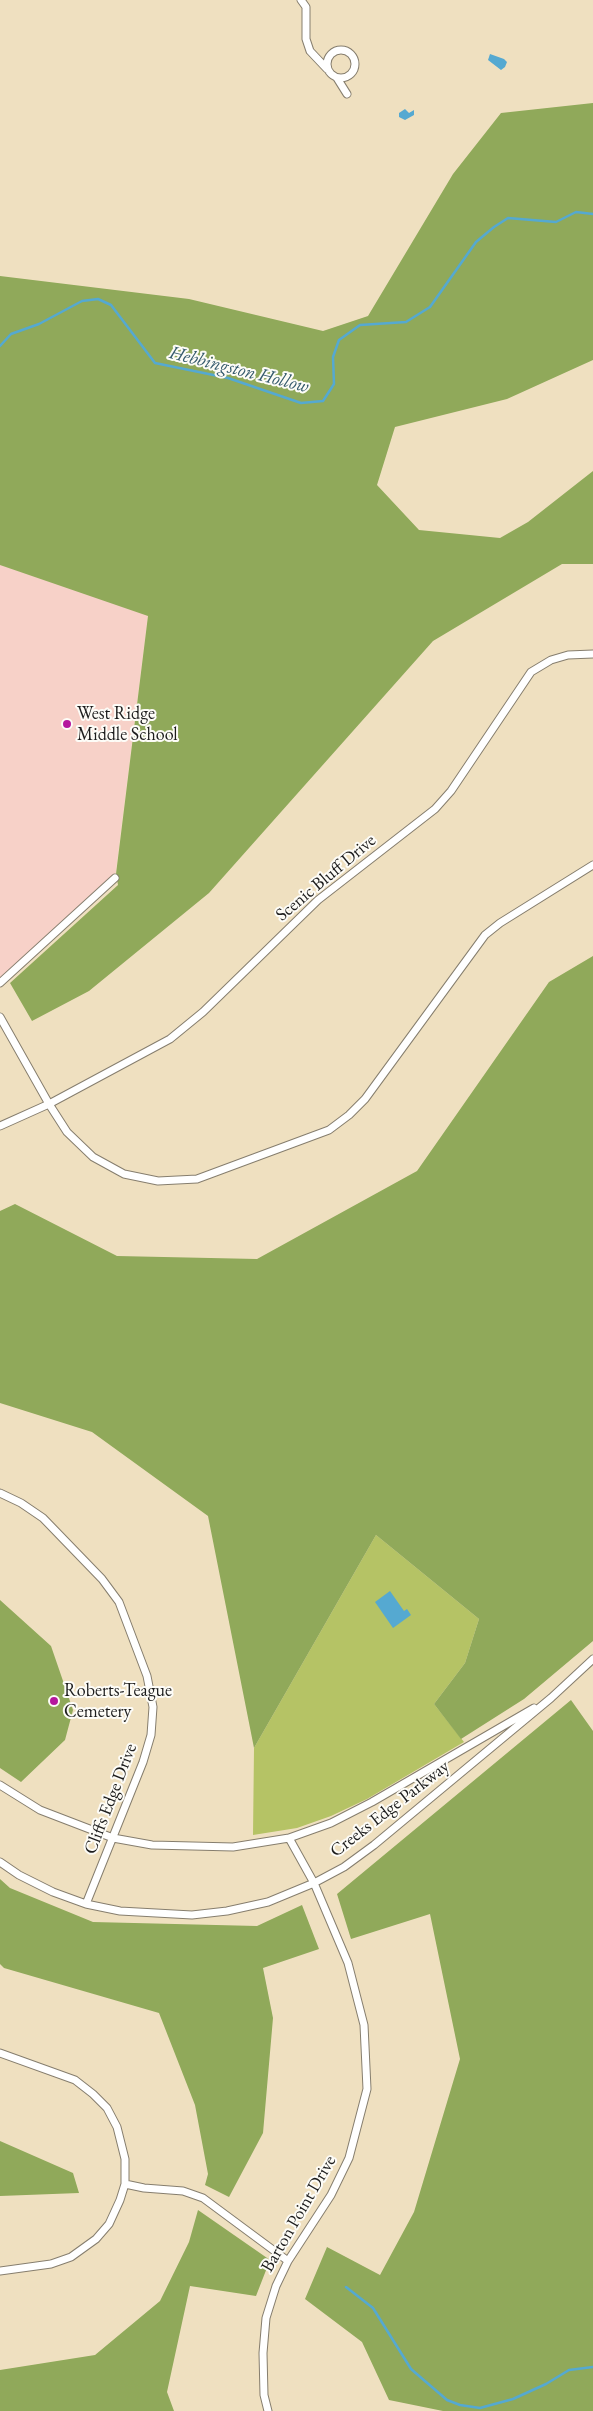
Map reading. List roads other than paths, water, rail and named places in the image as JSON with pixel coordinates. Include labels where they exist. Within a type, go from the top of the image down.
[{"type":"street","points":[[301,0],[306,7],[306,39],[310,51],[337,78],[347,94]]},
{"type":"street","points":[[327,69],[327,59],[333,52],[343,50],[351,55],[355,63],[353,72],[346,78],[337,78]]},
{"type":"street","name":"Scenic Bluff Drive","points":[[0,1126],[48,1104],[170,1040],[203,1012],[318,900],[435,809],[451,791],[531,672],[551,660],[568,655],[593,654]]},
{"type":"street","points":[[0,1017],[48,1104],[67,1132],[93,1157],[124,1174],[158,1181],[197,1179],[329,1130],[349,1115],[365,1099],[485,935],[500,923],[593,866]]},
{"type":"street","points":[[0,984],[115,878]]},
{"type":"street","name":"Cliffs Edge Drive","points":[[0,1493],[21,1503],[43,1518],[102,1579],[119,1602],[147,1676],[153,1707],[151,1735],[143,1762],[86,1904]]},
{"type":"street","name":"Creeks Edge Parkway","points":[[0,1862],[19,1875],[53,1892],[86,1904],[120,1911],[192,1915],[227,1911],[268,1902],[314,1883],[344,1867],[374,1845],[551,1698],[593,1659]]},
{"type":"street","name":"Creeks Edge Parkway","points":[[0,1785],[40,1810],[113,1838],[152,1845],[233,1847],[288,1838],[331,1823],[372,1802],[551,1698]]},
{"type":"street","name":"Barton Point Drive","points":[[268,2411],[264,2395],[263,2353],[266,2318],[276,2286],[288,2261],[332,2195],[345,2165],[367,2089],[362,2016],[348,1963],[314,1883],[288,1838]]},
{"type":"street","points":[[0,2053],[75,2080],[103,2103],[117,2127],[125,2159],[125,2184],[109,2224],[96,2239],[71,2257],[50,2264],[0,2271]]},
{"type":"street","points":[[125,2184],[144,2188],[184,2191],[203,2198],[288,2261]]},
{"type":"water","points":[[490,54],[504,59],[507,62],[505,67],[501,70],[488,60]]},
{"type":"water","points":[[405,109],[409,113],[414,110],[414,115],[405,120],[399,117],[399,113]]},
{"type":"water","points":[[390,1591],[404,1611],[407,1609],[411,1615],[393,1628],[375,1602]]},
{"type":"waterway","name":"Hebbingston Hollow","points":[[0,346],[11,334],[39,324],[82,301],[98,299],[111,305],[155,363],[228,378],[301,403],[323,401],[334,384],[333,357],[339,340],[360,325],[406,322],[430,307],[476,242],[494,227],[508,218],[556,222],[576,212],[593,214]]},
{"type":"waterway","points":[[346,2287],[373,2308],[411,2369],[447,2400],[460,2405],[480,2408],[513,2399],[546,2384],[569,2370],[593,2367]]},
{"type":"place","name":"West Ridge Middle School","points":[[67,724]]},
{"type":"place","name":"Roberts-Teague Cemetery","points":[[54,1701]]}]
